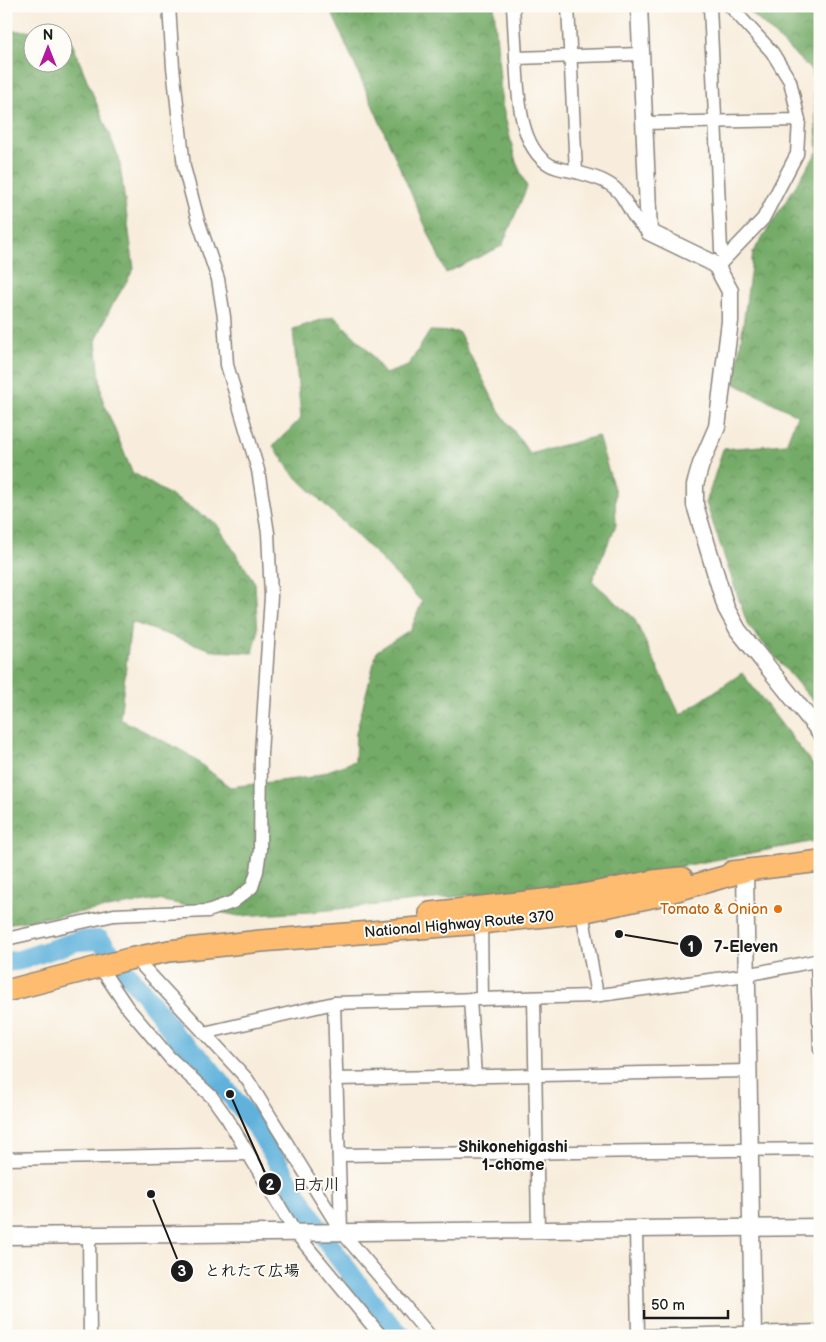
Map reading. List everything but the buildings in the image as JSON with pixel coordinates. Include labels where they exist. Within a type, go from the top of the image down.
[{"type":"highway","name":"National Highway Route 370","points":[[6,991],[101,966],[169,951],[227,933],[258,927],[480,908],[578,896],[654,881],[820,861]]},
{"type":"highway","name":"National Highway Route 370","points":[[169,951],[582,912],[656,896],[745,871]]},
{"type":"street","points":[[6,939],[114,915],[208,911],[233,902],[252,887],[257,871],[260,850],[261,754],[271,596],[268,533],[258,470],[227,365],[224,317],[218,279],[198,220],[184,166],[173,67],[169,6]]},
{"type":"street","points":[[513,6],[519,109],[524,128],[538,156],[551,166],[599,178],[611,184],[623,196],[637,224],[648,232],[721,262]]},
{"type":"street","points":[[568,6],[576,172]]},
{"type":"street","points":[[639,6],[648,232]]},
{"type":"street","points":[[710,6],[721,262],[730,291],[730,320],[717,428],[701,464],[695,485],[695,505],[726,608],[738,630],[820,732]]},
{"type":"street","points":[[721,262],[763,219],[797,154],[799,120],[790,81],[772,52],[730,6]]},
{"type":"street","points":[[516,58],[641,54]]},
{"type":"street","points":[[644,123],[799,120]]},
{"type":"street","points":[[745,871],[753,1334]]},
{"type":"street","points":[[582,912],[597,995]]},
{"type":"street","points":[[475,1077],[476,999],[481,923]]},
{"type":"street","points":[[132,959],[248,1079],[335,1232],[430,1336]]},
{"type":"street","points":[[204,1033],[334,1002],[597,995],[746,975],[818,960],[820,1049]]},
{"type":"street","points":[[101,966],[127,1007],[170,1058],[212,1097],[298,1232],[381,1336]]},
{"type":"street","points":[[534,998],[538,1230]]},
{"type":"street","points":[[334,1002],[338,1155],[335,1232]]},
{"type":"street","points":[[336,1079],[748,1071]]},
{"type":"street","points":[[338,1155],[820,1149]]},
{"type":"street","points":[[6,1159],[247,1154]]},
{"type":"street","points":[[6,1236],[820,1227]]},
{"type":"street","points":[[636,1230],[637,1336],[820,1331]]},
{"type":"street","points":[[89,1235],[90,1336]]},
{"type":"green space","points":[[329,6],[494,6],[502,104],[516,162],[527,187],[502,246],[446,273]]},
{"type":"green space","points":[[744,6],[820,6],[820,709],[748,626],[706,503],[723,449],[786,444],[797,415],[735,384],[753,252],[818,151],[812,71]]},
{"type":"green space","points":[[6,31],[22,31],[22,72],[72,72],[72,43],[119,158],[134,269],[109,311],[96,341],[102,398],[132,472],[216,523],[255,583],[258,633],[253,653],[215,651],[131,622],[120,719],[185,752],[230,787],[311,777],[355,761],[356,733],[377,651],[411,629],[422,602],[377,555],[292,473],[273,446],[301,418],[293,329],[334,316],[368,350],[385,374],[408,366],[430,331],[459,332],[498,409],[530,454],[598,436],[615,492],[616,525],[592,581],[634,618],[680,715],[742,673],[820,774],[820,840],[599,882],[309,912],[239,916],[158,900],[6,924]]},
{"type":"waterway","points":[[6,962],[20,960],[77,941],[100,940],[163,1017],[174,1035],[205,1063],[259,1131],[333,1250],[381,1315],[402,1336]]},
{"type":"place","name":"Tomato & Onion","points":[[778,909]]},
{"type":"place","name":"7-Eleven","points":[[619,934]]},
{"type":"place","name":"日方川","points":[[230,1094]]},
{"type":"place","name":"とれたて広場","points":[[151,1194]]},
{"type":"district","name":"Shikonehigashi 1-chome","points":[[513,1155]]}]
